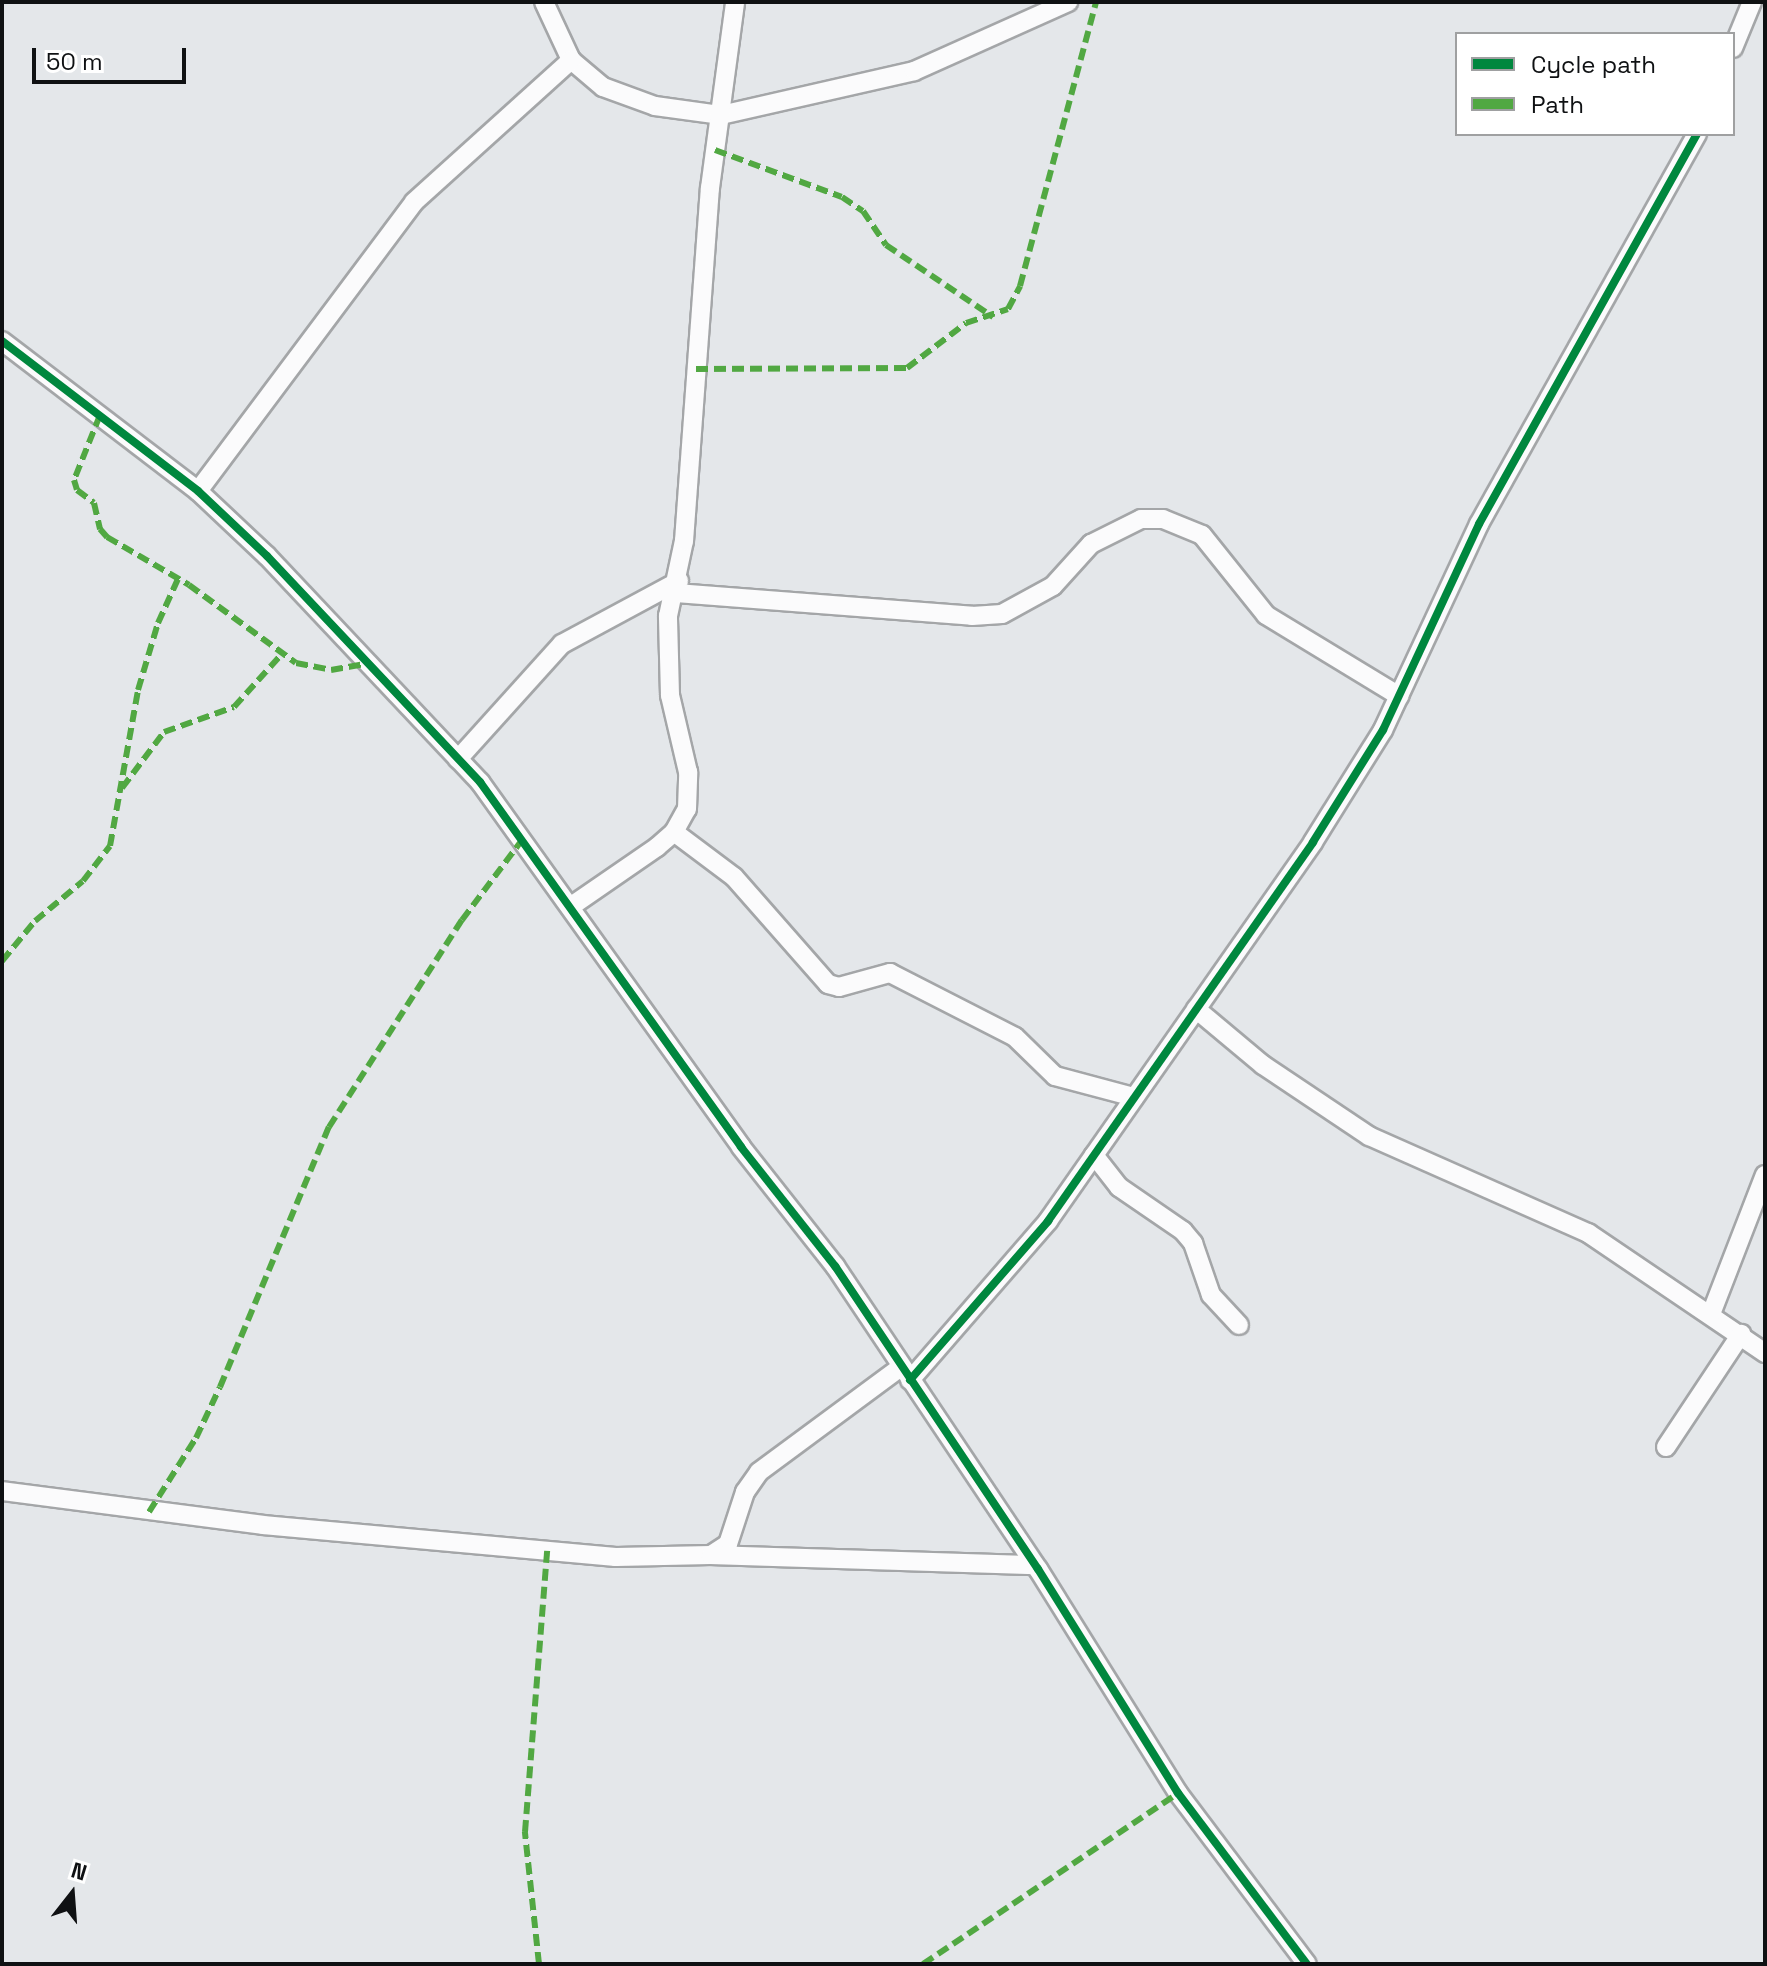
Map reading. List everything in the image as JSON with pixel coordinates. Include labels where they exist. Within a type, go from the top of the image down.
[{"type":"street","points":[[544,2],[571,60],[586,76],[627,99],[721,115],[914,71],[1068,2]]},
{"type":"street","points":[[570,907],[674,832],[690,789],[670,695],[668,616],[677,587],[701,282],[735,2]]},
{"type":"street","points":[[1735,43],[1752,2]]},
{"type":"street","points":[[198,491],[414,202],[571,60]]},
{"type":"street","points":[[711,1555],[728,1544],[745,1492],[759,1472],[906,1373],[1048,1221],[1313,842],[1399,696],[1479,524],[1696,136]]},
{"type":"street","points":[[2,341],[198,491],[267,556],[458,759],[570,907],[741,1147],[835,1266],[1035,1565],[1178,1793],[1307,1964]]},
{"type":"street","points":[[458,759],[562,644],[677,587],[959,616],[1002,614],[1053,586],[1091,544],[1141,519],[1163,519],[1202,535],[1266,615],[1399,696]]},
{"type":"street","points":[[674,832],[734,877],[828,984],[845,986],[890,973],[1007,1032],[1055,1076],[1134,1097]]},
{"type":"street","points":[[1196,1009],[1263,1065],[1369,1136],[1588,1233],[1765,1353]]},
{"type":"street","points":[[1094,1155],[1119,1187],[1183,1231],[1193,1243],[1211,1295],[1239,1325]]},
{"type":"street","points":[[1711,1314],[1765,1175]]},
{"type":"street","points":[[1666,1447],[1741,1334]]},
{"type":"street","points":[[2,1491],[263,1525],[616,1557],[711,1555],[1035,1565]]},
{"type":"marked path","points":[[696,369],[907,368],[966,323],[1008,309],[1020,286],[1096,2]]},
{"type":"marked path","points":[[715,150],[842,197],[863,211],[886,245],[993,317]]},
{"type":"marked path","points":[[100,415],[74,480],[77,490],[94,503],[100,529],[107,537],[189,585],[296,663],[331,670],[370,663]]},
{"type":"marked path","points":[[2,961],[35,921],[83,881],[110,846],[138,690],[158,623],[178,579]]},
{"type":"marked path","points":[[122,788],[164,732],[234,707],[281,655]]},
{"type":"marked path","points":[[149,1512],[196,1438],[220,1387],[329,1127],[462,920],[522,840]]},
{"type":"marked path","points":[[539,1964],[525,1832],[547,1551]]},
{"type":"marked path","points":[[923,1964],[1178,1793]]},
{"type":"cycle path","points":[[910,1380],[1048,1221],[1313,842],[1383,730],[1479,524],[1696,136]]},
{"type":"cycle path","points":[[2,341],[198,491],[267,556],[480,782],[741,1147],[835,1266],[1038,1569],[1178,1793],[1307,1964]]}]
